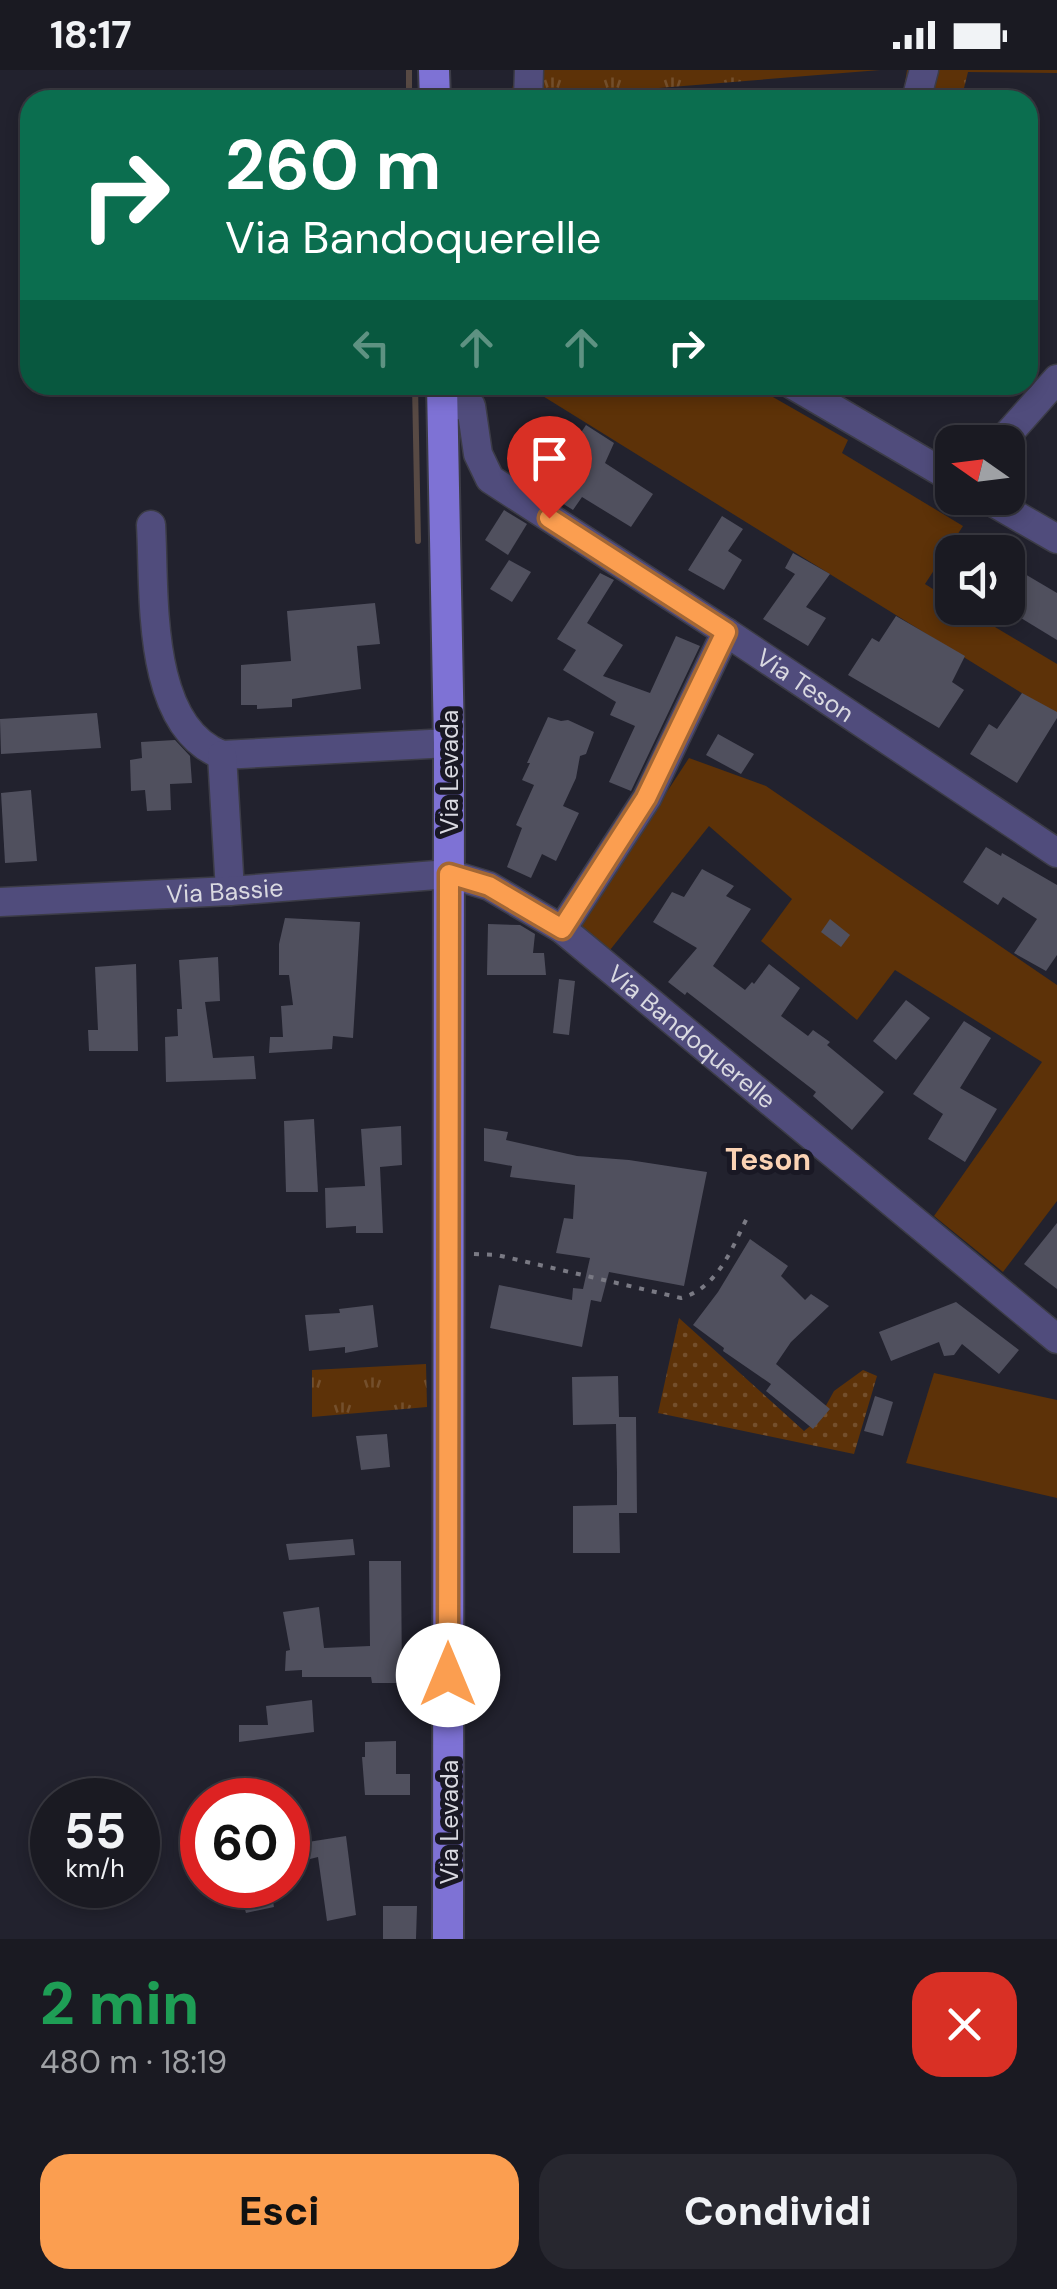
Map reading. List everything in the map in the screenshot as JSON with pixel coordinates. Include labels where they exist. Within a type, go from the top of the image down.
[{"type":"main road","name":"Via Levada","points":[[448,1939],[449,743],[457,395]]},
{"type":"street","points":[[1016,425],[1057,378]]},
{"type":"street","name":"Via Teson","points":[[457,395],[490,479],[1057,854]]},
{"type":"street","points":[[819,395],[935,467]]},
{"type":"street","points":[[1015,515],[1057,540]]},
{"type":"street","points":[[151,525],[160,670],[182,726],[214,752],[222,755],[449,743]]},
{"type":"street","points":[[562,929],[646,798],[726,632]]},
{"type":"street","points":[[222,755],[230,891]]},
{"type":"street","name":"Via Bandoquerelle","points":[[449,874],[489,886],[562,929],[1057,1338]]},
{"type":"street","name":"Via Bassie","points":[[0,902],[230,891],[449,874]]},
{"type":"path","points":[[449,1253],[497,1255],[681,1298],[710,1282],[749,1214]]},
{"type":"green space","points":[[516,70],[880,70],[633,90],[512,90]]},
{"type":"green space","points":[[907,70],[1057,70],[968,72],[964,90],[904,90]]},
{"type":"green space","points":[[541,395],[769,395],[848,440],[842,453],[935,509],[935,515],[945,515],[963,526],[957,535],[935,535],[935,569],[925,584],[935,590],[935,625],[992,625],[1057,664],[1057,715]]},
{"type":"green space","points":[[689,758],[766,786],[1057,985],[1057,1201],[1003,1272],[934,1216],[1042,1062],[895,970],[857,1020],[761,941],[792,899],[709,826],[610,950],[580,925]]},
{"type":"green space","points":[[679,1318],[804,1431],[818,1420],[834,1391],[863,1370],[877,1376],[854,1454],[658,1413]]},
{"type":"green space","points":[[426,1364],[427,1407],[312,1417],[312,1370]]},
{"type":"green space","points":[[934,1373],[1057,1400],[1057,1498],[906,1463]]},
{"type":"building","points":[[586,425],[614,443],[605,463],[653,494],[631,527],[582,497],[573,510],[551,496],[567,473],[562,470],[568,459],[565,457]]},
{"type":"building","points":[[504,510],[527,524],[508,555],[485,540]]},
{"type":"building","points":[[722,516],[743,529],[728,551],[742,560],[724,590],[688,570]]},
{"type":"building","points":[[793,553],[830,574],[806,607],[826,618],[808,646],[763,619],[795,574],[785,568]]},
{"type":"building","points":[[509,560],[531,572],[512,602],[490,589]]},
{"type":"building","points":[[600,573],[614,580],[587,623],[623,645],[603,676],[650,693],[676,636],[700,646],[631,791],[609,782],[635,726],[610,715],[616,702],[563,670],[576,650],[557,639]]},
{"type":"building","points":[[1025,574],[1057,593],[1057,640],[1025,620]]},
{"type":"building","points":[[375,603],[380,644],[357,646],[361,689],[292,699],[292,707],[257,709],[257,705],[241,705],[241,665],[291,661],[287,611]]},
{"type":"building","points":[[896,616],[965,656],[952,682],[964,690],[939,728],[848,675],[872,638],[879,642]]},
{"type":"building","points":[[1022,693],[1057,712],[1057,718],[1017,783],[970,754],[989,724],[997,729]]},
{"type":"building","points":[[97,713],[101,748],[1,754],[0,719]]},
{"type":"building","points":[[548,717],[568,720],[594,732],[586,754],[580,756],[576,778],[563,806],[579,813],[556,861],[542,854],[531,878],[507,867],[522,828],[516,825],[534,785],[522,780]]},
{"type":"building","points":[[718,734],[754,754],[741,774],[706,755]]},
{"type":"building","points":[[175,740],[190,756],[192,783],[170,784],[171,810],[147,811],[145,790],[131,791],[130,760],[142,758],[141,742]]},
{"type":"building","points":[[31,790],[37,861],[5,863],[1,793]]},
{"type":"building","points":[[986,847],[1057,885],[1057,955],[1046,971],[1014,953],[1037,919],[1003,897],[998,905],[963,882]]},
{"type":"building","points":[[702,869],[734,886],[726,896],[751,909],[713,966],[745,990],[769,964],[800,988],[781,1016],[808,1036],[813,1030],[830,1042],[827,1045],[884,1092],[852,1130],[813,1096],[816,1092],[687,992],[685,995],[668,982],[697,948],[653,922],[672,892],[684,897]]},
{"type":"building","points":[[285,918],[360,922],[353,1038],[333,1036],[332,1049],[269,1053],[270,1037],[283,1037],[281,1006],[293,1005],[289,975],[279,975],[279,944]]},
{"type":"building","points":[[830,919],[850,935],[841,947],[821,932]]},
{"type":"building","points":[[488,924],[520,925],[535,934],[533,953],[544,953],[546,975],[487,975]]},
{"type":"building","points":[[218,957],[220,1001],[205,1002],[213,1058],[254,1056],[256,1079],[166,1082],[165,1037],[178,1036],[177,1009],[182,1009],[179,960]]},
{"type":"building","points":[[136,964],[138,1051],[89,1051],[88,1030],[98,1030],[95,967]]},
{"type":"building","points":[[559,979],[575,981],[569,1035],[553,1033]]},
{"type":"building","points":[[906,1000],[930,1018],[896,1060],[873,1041]]},
{"type":"building","points":[[964,1021],[991,1038],[960,1088],[997,1109],[965,1162],[928,1139],[943,1114],[913,1094]]},
{"type":"building","points":[[314,1119],[318,1192],[286,1192],[284,1121]]},
{"type":"building","points":[[401,1126],[402,1165],[380,1167],[383,1233],[356,1233],[356,1226],[326,1228],[325,1188],[365,1186],[361,1129]]},
{"type":"building","points":[[484,1128],[508,1132],[506,1140],[577,1156],[707,1172],[684,1286],[609,1272],[601,1302],[591,1300],[582,1347],[490,1328],[499,1285],[572,1300],[573,1288],[583,1289],[590,1258],[556,1253],[564,1218],[573,1219],[575,1185],[510,1177],[512,1166],[484,1161]]},
{"type":"building","points":[[1057,1223],[1057,1289],[1024,1264]]},
{"type":"building","points":[[750,1239],[788,1266],[781,1276],[805,1300],[811,1294],[829,1306],[791,1342],[776,1364],[830,1409],[813,1429],[766,1391],[771,1384],[693,1325]]},
{"type":"building","points":[[956,1302],[1019,1350],[999,1374],[962,1344],[954,1355],[944,1356],[939,1342],[891,1361],[879,1332]]},
{"type":"building","points":[[373,1305],[378,1347],[345,1353],[345,1347],[309,1351],[305,1315],[340,1313],[339,1309]]},
{"type":"building","points":[[618,1376],[619,1417],[636,1417],[637,1513],[619,1513],[620,1553],[573,1553],[573,1506],[617,1505],[617,1473],[616,1424],[573,1425],[572,1377]]},
{"type":"building","points":[[875,1396],[893,1402],[883,1436],[864,1431]]},
{"type":"building","points":[[387,1434],[390,1467],[361,1470],[356,1436]]},
{"type":"building","points":[[353,1539],[355,1555],[289,1560],[286,1544]]},
{"type":"building","points":[[369,1561],[401,1561],[402,1683],[372,1683],[371,1677],[302,1677],[302,1670],[285,1671],[286,1651],[290,1650],[283,1612],[319,1607],[324,1648],[370,1646]]},
{"type":"building","points":[[312,1700],[314,1732],[239,1742],[239,1725],[268,1725],[266,1706]]},
{"type":"building","points":[[396,1741],[396,1774],[410,1774],[410,1795],[365,1795],[365,1742]]},
{"type":"building","points":[[346,1836],[356,1915],[327,1921],[318,1857],[310,1859],[310,1842]]},
{"type":"building","points":[[383,1906],[417,1906],[416,1939],[383,1939]]},
{"type":"waterway","points":[[409,70],[409,90]]},
{"type":"waterway","points":[[415,395],[418,541]]},
{"type":"district","name":"Teson","points":[[768,1160]]},
{"type":"route","points":[[448,1675],[449,874],[489,886],[562,929],[646,798],[726,632],[549,518]]}]
